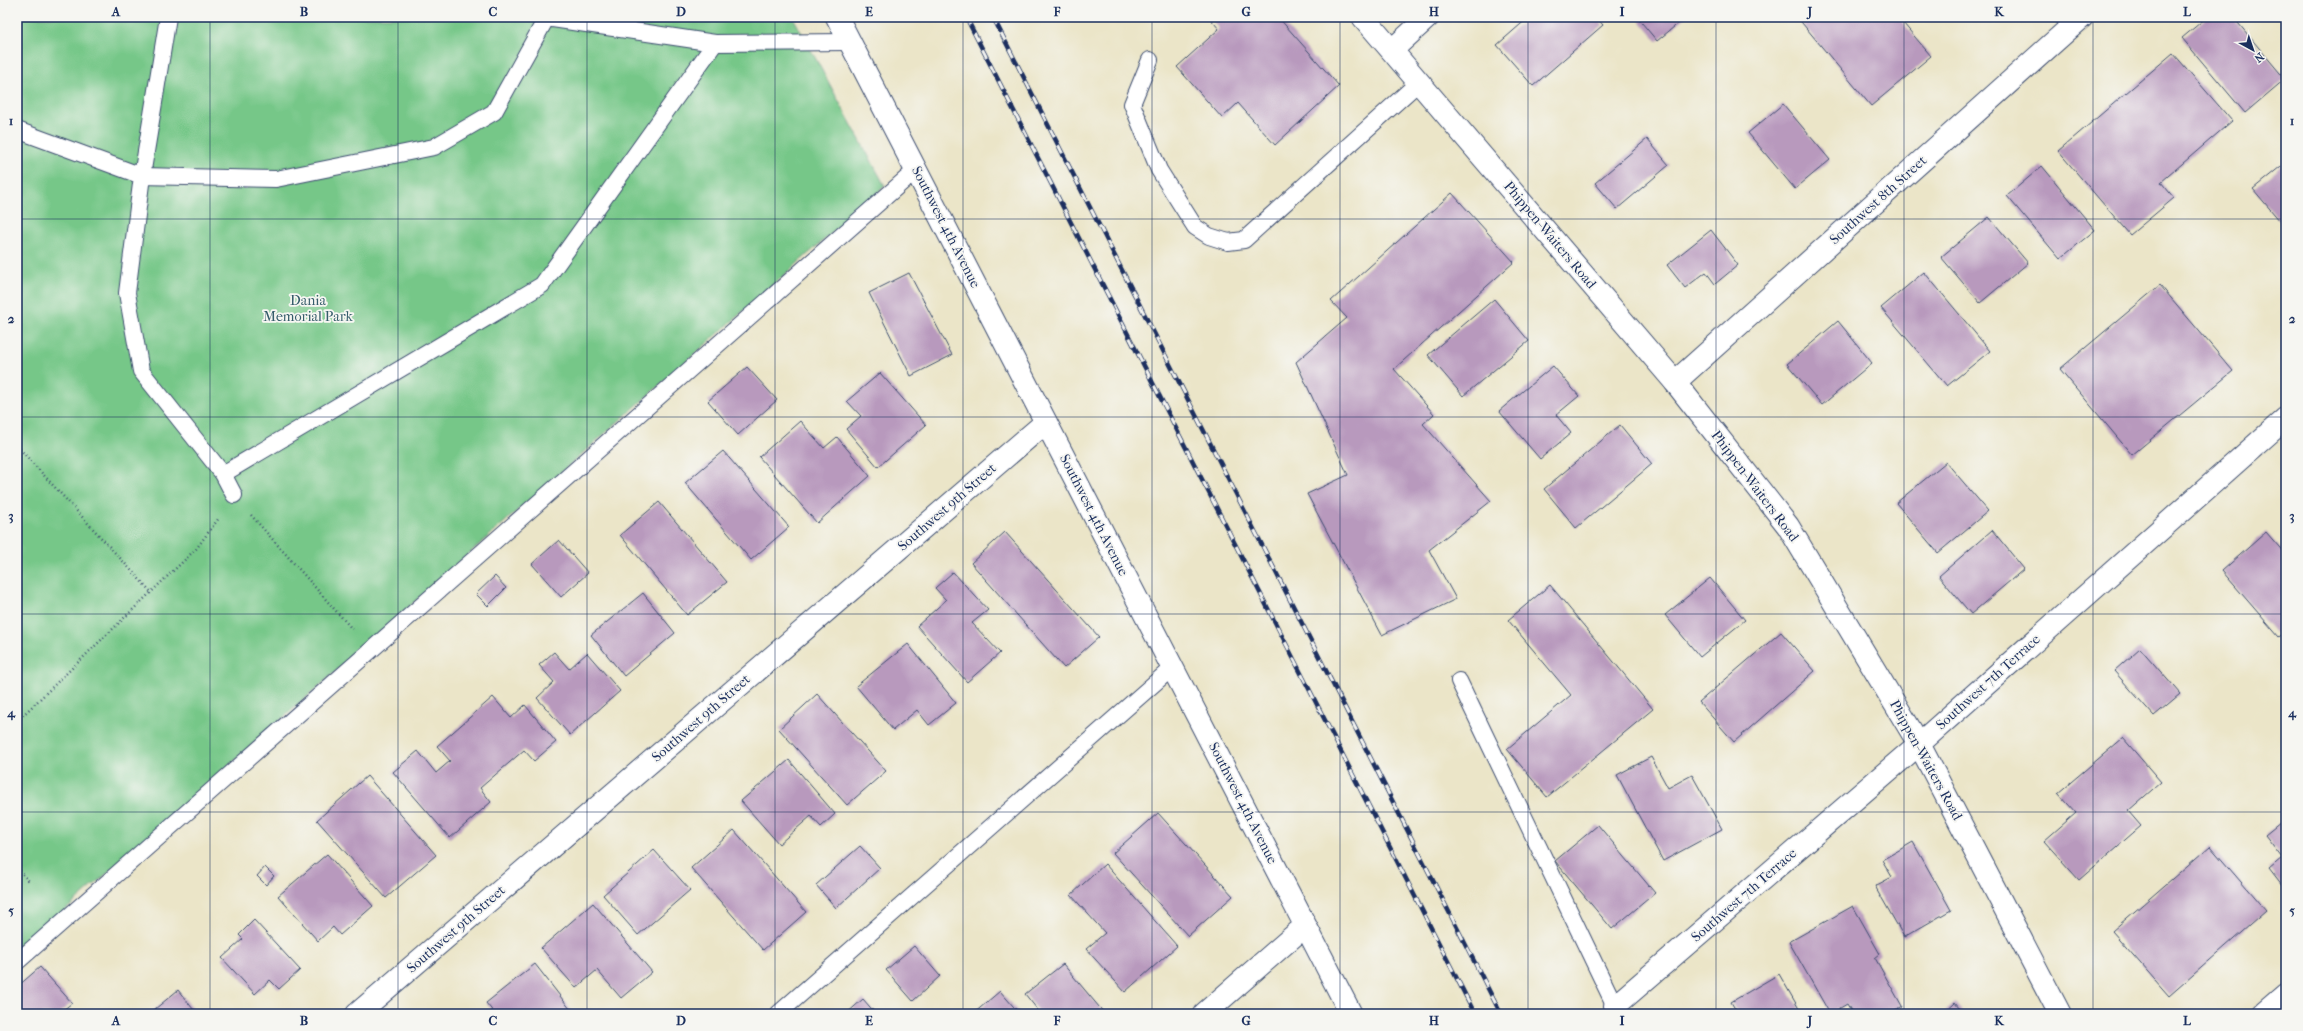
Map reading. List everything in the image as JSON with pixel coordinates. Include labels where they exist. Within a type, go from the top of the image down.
[{"type":"street","name":"Southwest 4th Avenue","points":[[837,17],[1351,1014]]},
{"type":"street","name":"Phippen-Waiters Road","points":[[1363,17],[1675,382],[1788,526],[1919,744],[2060,1014]]},
{"type":"street","points":[[1392,50],[1428,17]]},
{"type":"street","name":"Southwest 8th Street","points":[[1675,382],[2082,17]]},
{"type":"street","name":"Southwest 7th Terrace","points":[[1615,1006],[1919,744],[2286,418]]},
{"type":"street","name":"Southwest 9th Street","points":[[357,1014],[1046,422]]},
{"type":"street","points":[[1204,1014],[1305,926]]},
{"type":"street","points":[[2264,1014],[2286,995]]},
{"type":"lane","points":[[168,17],[142,176],[127,293],[140,371],[223,474],[234,495]]},
{"type":"lane","points":[[17,130],[142,176],[276,179],[434,147],[494,112],[545,17],[715,43],[851,42]]},
{"type":"lane","points":[[223,474],[542,285],[715,43]]},
{"type":"lane","points":[[1150,60],[1132,104],[1159,170],[1195,227],[1209,236],[1228,242],[1244,240],[1419,82]]},
{"type":"lane","points":[[17,962],[916,170]]},
{"type":"lane","points":[[778,1014],[1172,667]]},
{"type":"lane","points":[[1459,681],[1615,1006]]},
{"type":"path","points":[[17,446],[152,593]]},
{"type":"path","points":[[17,721],[152,593],[196,549],[234,495],[357,635]]},
{"type":"path","points":[[17,868],[29,881]]},
{"type":"green space","name":"Dania Memorial Park","points":[[17,17],[793,17],[885,186],[17,953]]},
{"type":"building","points":[[1209,17],[1278,17],[1339,86],[1275,145],[1238,103],[1222,118],[1177,67],[1219,29]]},
{"type":"building","points":[[1529,17],[1596,17],[1603,25],[1533,86],[1497,45]]},
{"type":"building","points":[[1637,17],[1686,17],[1657,41]]},
{"type":"building","points":[[1797,17],[1898,17],[1931,56],[1871,106]]},
{"type":"building","points":[[2207,17],[2233,17],[2285,79],[2245,113],[2182,38]]},
{"type":"building","points":[[2173,53],[2232,121],[2161,182],[2174,198],[2130,235],[2058,151]]},
{"type":"building","points":[[1783,104],[1830,160],[1795,189],[1748,133]]},
{"type":"building","points":[[1647,139],[1669,165],[1617,209],[1595,183]]},
{"type":"building","points":[[2286,162],[2286,228],[2253,189]]},
{"type":"building","points":[[2042,166],[2095,230],[2060,259],[2007,196]]},
{"type":"building","points":[[1452,193],[1514,262],[1394,369],[1434,414],[1423,424],[1491,501],[1429,550],[1456,599],[1382,635],[1307,494],[1348,475],[1296,362],[1347,318],[1331,301]]},
{"type":"building","points":[[1989,217],[2028,263],[1980,303],[1941,257]]},
{"type":"building","points":[[1711,230],[1738,265],[1715,284],[1706,272],[1685,288],[1667,265]]},
{"type":"building","points":[[1924,272],[1990,351],[1947,386],[1881,308]]},
{"type":"building","points":[[909,273],[952,355],[911,376],[869,293]]},
{"type":"building","points":[[2160,285],[2233,371],[2132,455],[2060,369]]},
{"type":"building","points":[[1494,299],[1529,341],[1463,396],[1428,355]]},
{"type":"building","points":[[1838,321],[1872,363],[1822,405],[1787,364]]},
{"type":"building","points":[[1553,366],[1579,396],[1556,415],[1571,433],[1540,459],[1499,411]]},
{"type":"building","points":[[747,367],[777,400],[738,435],[708,401]]},
{"type":"building","points":[[880,373],[926,425],[878,467],[846,429],[861,416],[847,401]]},
{"type":"building","points":[[800,421],[824,448],[837,437],[870,476],[817,523],[759,457]]},
{"type":"building","points":[[1620,425],[1652,464],[1576,528],[1544,489]]},
{"type":"building","points":[[723,451],[789,527],[751,560],[685,483]]},
{"type":"building","points":[[1946,462],[1988,511],[1938,553],[1896,503]]},
{"type":"building","points":[[659,502],[727,582],[687,615],[620,535]]},
{"type":"building","points":[[1992,530],[2024,569],[1971,614],[1939,576]]},
{"type":"building","points":[[1005,532],[1099,637],[1064,668],[971,563]]},
{"type":"building","points":[[2266,532],[2286,555],[2286,631],[2279,637],[2222,571]]},
{"type":"building","points":[[559,540],[588,573],[561,597],[532,564]]},
{"type":"building","points":[[953,572],[988,610],[972,623],[1000,653],[967,682],[917,626],[946,600],[935,588]]},
{"type":"building","points":[[495,576],[506,588],[488,606],[476,594]]},
{"type":"building","points":[[1710,578],[1745,620],[1700,657],[1665,615]]},
{"type":"building","points":[[1550,585],[1653,709],[1547,797],[1507,749],[1571,695],[1508,620]]},
{"type":"building","points":[[643,593],[675,633],[624,676],[591,635]]},
{"type":"building","points":[[1781,632],[1815,671],[1734,742],[1699,702]]},
{"type":"building","points":[[908,644],[956,703],[929,725],[917,710],[893,730],[856,686]]},
{"type":"building","points":[[2140,648],[2180,694],[2154,716],[2114,671]]},
{"type":"building","points":[[554,652],[569,669],[587,653],[620,691],[570,735],[537,698],[554,682],[539,665]]},
{"type":"building","points":[[817,694],[886,771],[847,805],[779,729]]},
{"type":"building","points":[[493,697],[511,718],[525,705],[556,742],[534,761],[524,750],[480,788],[491,802],[450,838],[393,772],[418,751],[436,773],[450,761],[437,746]]},
{"type":"building","points":[[2123,738],[2161,782],[2128,811],[2141,826],[2079,880],[2044,841],[2076,813],[2058,793]]},
{"type":"building","points":[[1651,757],[1668,788],[1692,775],[1722,829],[1663,861],[1617,775]]},
{"type":"building","points":[[789,760],[835,814],[821,827],[811,816],[779,844],[741,801]]},
{"type":"building","points":[[367,776],[436,855],[386,898],[317,820]]},
{"type":"building","points":[[1158,813],[1233,896],[1188,936],[1113,853]]},
{"type":"building","points":[[2286,818],[2286,890],[2269,868],[2282,857],[2265,835]]},
{"type":"building","points":[[1598,825],[1655,893],[1612,929],[1555,861]]},
{"type":"building","points":[[734,830],[806,912],[763,950],[691,868]]},
{"type":"building","points":[[1913,842],[1951,910],[1904,937],[1875,886],[1892,877],[1882,860]]},
{"type":"building","points":[[860,846],[880,868],[836,908],[816,885]]},
{"type":"building","points":[[2210,846],[2266,911],[2169,996],[2112,931]]},
{"type":"building","points":[[654,850],[690,890],[638,935],[603,895]]},
{"type":"building","points":[[327,854],[373,906],[340,935],[333,927],[318,941],[278,896]]},
{"type":"building","points":[[1105,864],[1177,946],[1125,992],[1086,949],[1105,933],[1071,895]]},
{"type":"building","points":[[265,867],[274,876],[266,885],[257,876]]},
{"type":"building","points":[[593,903],[652,972],[621,998],[597,970],[576,988],[541,948]]},
{"type":"building","points":[[1853,906],[1880,954],[1875,958],[1902,1006],[1888,1014],[1853,1014],[1847,1004],[1830,1014],[1789,942]]},
{"type":"building","points":[[254,920],[300,970],[279,989],[270,980],[255,994],[222,958],[243,939],[239,935]]},
{"type":"building","points":[[914,946],[940,976],[913,1001],[886,970]]},
{"type":"building","points":[[535,964],[574,1014],[495,1014],[486,1003]]},
{"type":"building","points":[[1063,964],[1105,1014],[1041,1014],[1025,994]]},
{"type":"building","points":[[40,967],[72,1003],[58,1014],[17,1014],[17,987]]},
{"type":"building","points":[[1779,974],[1802,1014],[1738,1014],[1731,1002]]},
{"type":"building","points":[[178,990],[197,1014],[149,1014]]},
{"type":"building","points":[[1000,991],[1020,1014],[973,1014]]},
{"type":"building","points":[[863,999],[876,1014],[846,1014]]},
{"type":"building","points":[[1955,1003],[1964,1014],[1943,1014]]},
{"type":"railway","points":[[966,17],[1475,1014]]},
{"type":"railway","points":[[993,17],[1501,1014]]}]
